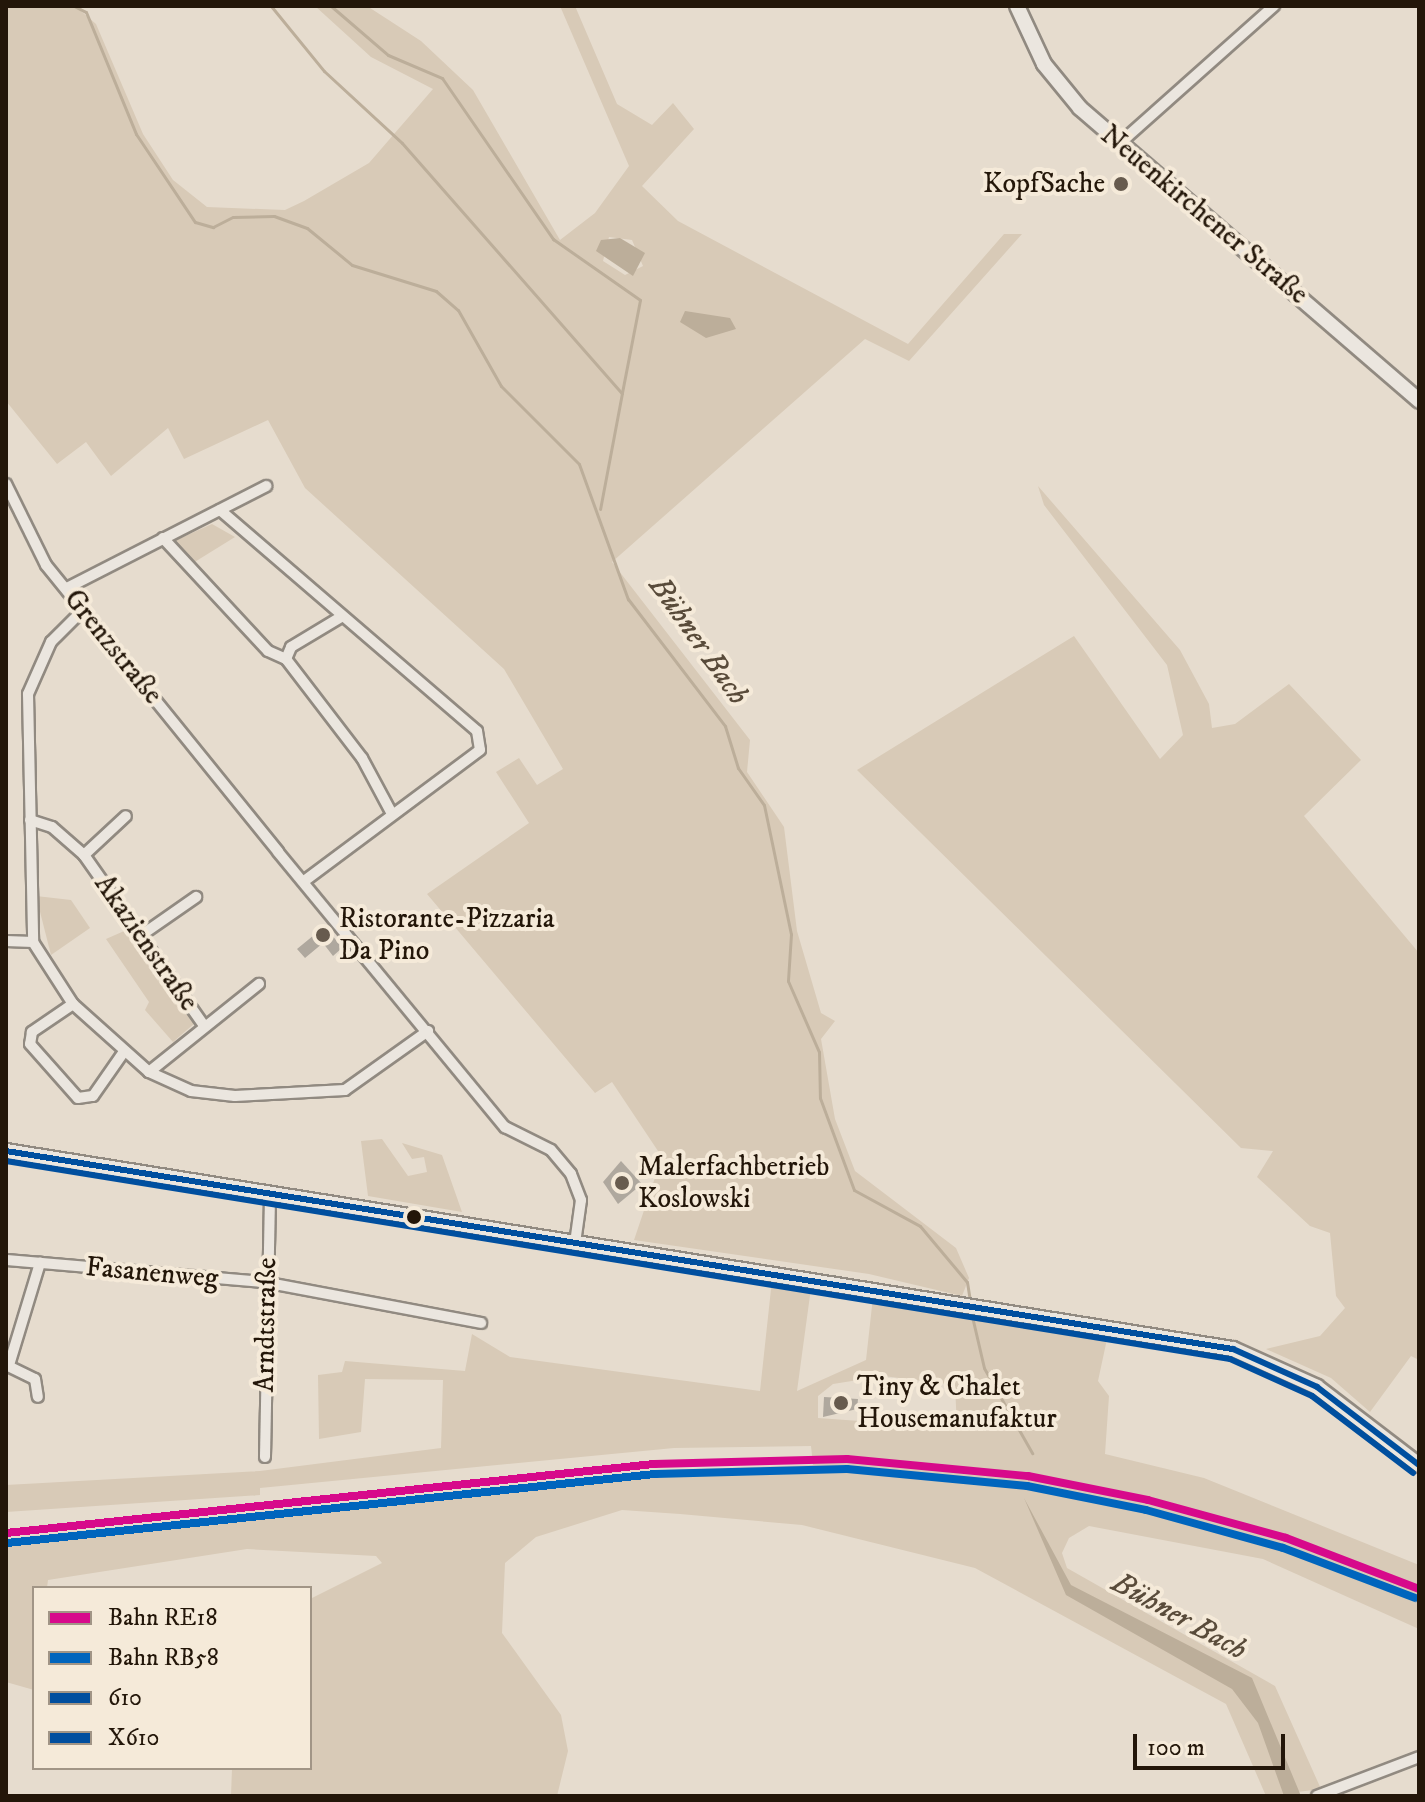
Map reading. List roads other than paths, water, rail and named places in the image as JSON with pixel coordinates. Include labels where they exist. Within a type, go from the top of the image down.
[{"type":"main road","name":"Neuenkirchener Straße","points":[[1017,6],[1044,64],[1119,144],[1419,401]]},
{"type":"main road","points":[[6,1151],[971,1306],[1252,1355],[1317,1387],[1419,1465]]},
{"type":"street","points":[[1119,144],[1274,6]]},
{"type":"street","name":"Grenzstraße","points":[[6,484],[32,543],[83,610],[505,1127],[551,1150],[571,1174],[581,1200],[575,1243]]},
{"type":"street","points":[[67,588],[266,486]]},
{"type":"street","points":[[220,510],[477,731],[480,750],[304,881]]},
{"type":"street","points":[[163,538],[268,651],[286,659],[362,758],[392,814]]},
{"type":"street","points":[[83,610],[51,642],[28,694],[33,942],[73,1004],[123,1053],[149,1072],[191,1091],[296,1098],[345,1090],[428,1031]]},
{"type":"street","points":[[286,659],[291,647],[341,617]]},
{"type":"street","points":[[84,855],[126,816]]},
{"type":"street","name":"Akazienstraße","points":[[30,820],[52,827],[84,855],[143,934],[204,1026],[149,1072]]},
{"type":"street","points":[[143,934],[196,897]]},
{"type":"street","points":[[6,941],[33,942]]},
{"type":"street","points":[[204,1026],[259,984]]},
{"type":"street","points":[[73,1004],[32,1032],[30,1044],[78,1098],[93,1096],[123,1053]]},
{"type":"street","name":"Arndtstraße","points":[[265,1457],[264,1282],[270,1194]]},
{"type":"street","name":"Fasanenweg","points":[[6,1260],[264,1282],[481,1323]]},
{"type":"street","points":[[38,1397],[35,1379],[8,1365],[40,1263]]},
{"type":"street","points":[[1317,1796],[1419,1757]]},
{"type":"waterway","name":"Bühner Bach","points":[[74,6],[86,12],[136,134],[195,222],[213,227],[233,217],[274,216],[307,228],[352,265],[436,291],[458,310],[501,386],[579,464],[628,599],[725,726],[738,768],[764,805],[791,934],[788,981],[819,1052],[820,1098],[854,1190],[920,1226],[967,1282],[970,1300]]},
{"type":"waterway","points":[[271,6],[324,71],[402,143],[622,393],[600,509]]},
{"type":"waterway","points":[[331,6],[388,55],[442,78],[553,239],[640,300],[622,393]]},
{"type":"waterway","name":"Bühner Bach","points":[[971,1312],[984,1368],[1032,1453]]},
{"type":"rail line","name":"RE18","points":[[6,1533],[654,1464],[847,1459],[1028,1476],[1148,1500],[1286,1538],[1419,1589]]},
{"type":"rail line","name":"RB58","points":[[7,1543],[655,1474],[847,1469],[1027,1486],[1146,1510],[1283,1548],[1415,1598]]},
{"type":"place","name":"KopfSache","points":[[1121,184]]},
{"type":"place","name":"Ristorante-Pizzaria Da Pino","points":[[323,935]]},
{"type":"place","name":"Malerfachbetrieb Koslowski","points":[[622,1183]]},
{"type":"place","name":"Tiny & Chalet Housemanufaktur","points":[[841,1403]]}]
